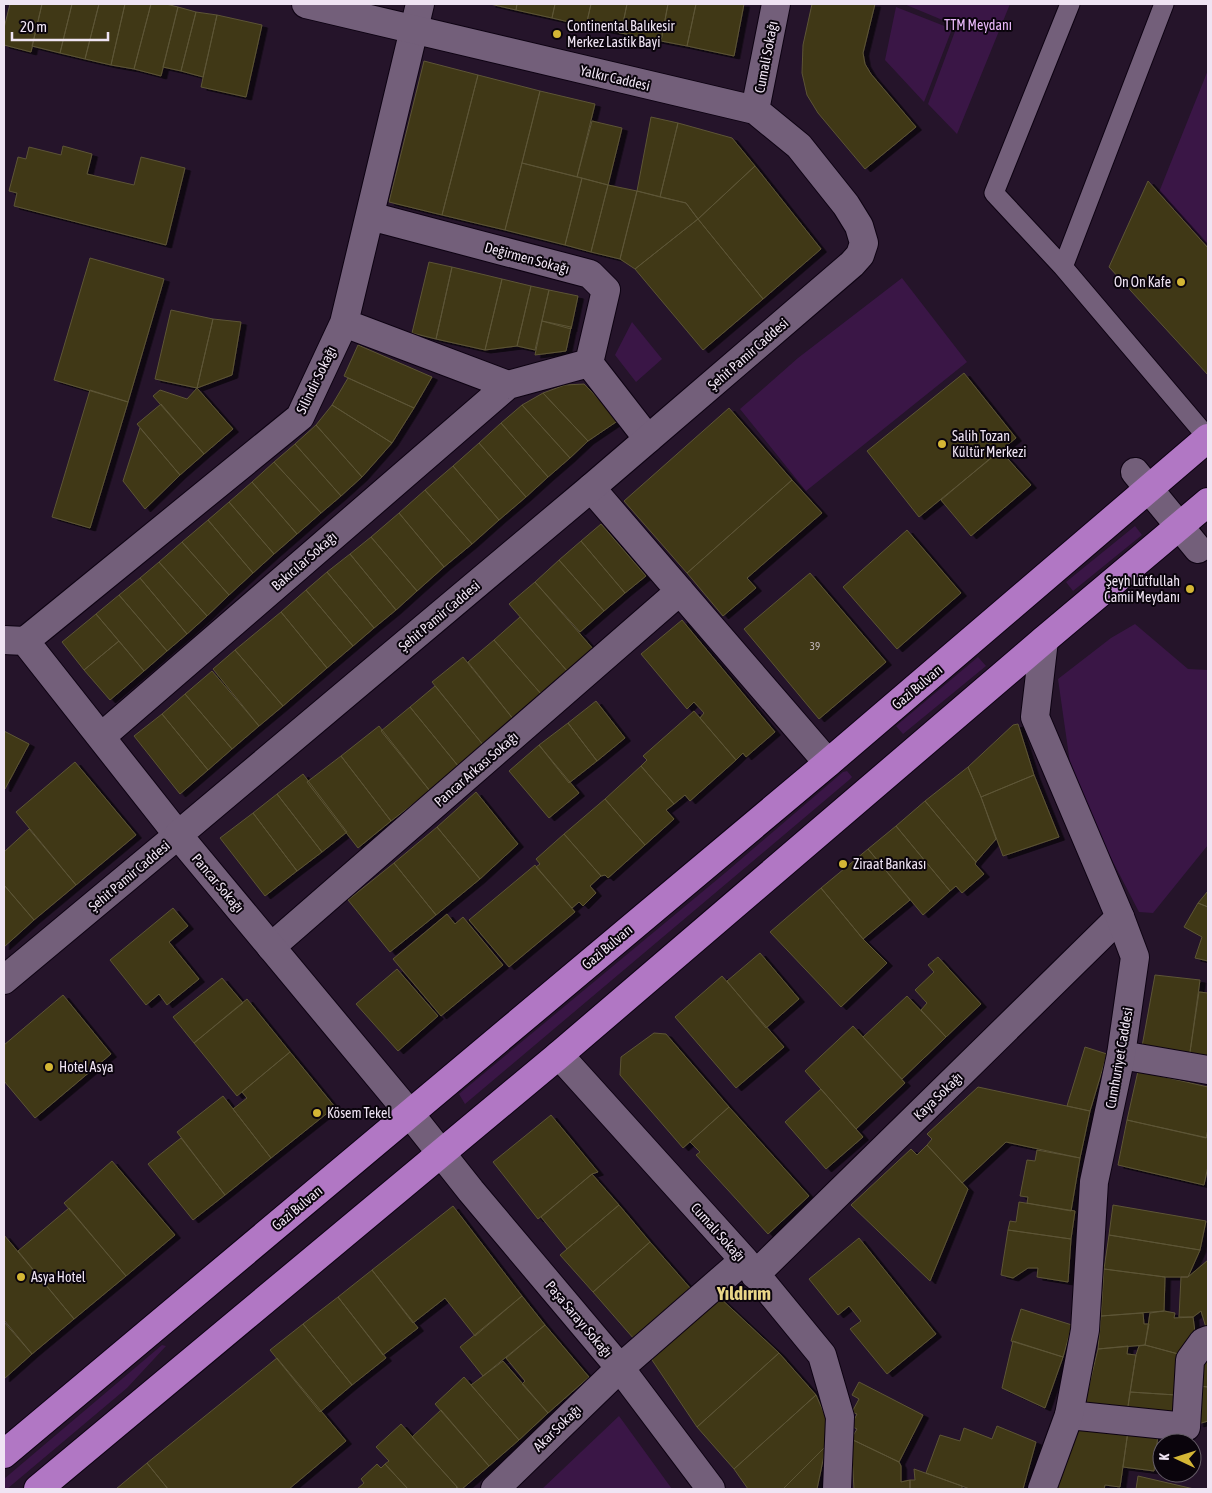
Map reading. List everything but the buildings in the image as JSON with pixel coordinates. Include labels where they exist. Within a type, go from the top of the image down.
[{"type":"highway","name":"Gazi Bulvarı","points":[[4,1454],[828,763],[1142,480],[1208,438]]},
{"type":"highway","points":[[38,1489],[560,1054],[1208,502]]},
{"type":"street","name":"Yalkır Caddesi","points":[[306,4],[755,110],[799,146],[846,205],[859,226],[864,243]]},
{"type":"street","name":"Silindir Sokağı","points":[[14,641],[300,417],[344,323],[420,4]]},
{"type":"street","name":"Cumali Sokağı","points":[[755,110],[776,4]]},
{"type":"street","name":"Değirmen Sokağı","points":[[370,216],[590,274],[606,290],[589,363]]},
{"type":"street","name":"Şehit Pamir Caddesi","points":[[4,980],[591,488],[852,264],[860,255],[864,243]]},
{"type":"street","points":[[344,323],[508,385],[589,363],[648,439]]},
{"type":"street","name":"Bakıcılar Sokağı","points":[[101,737],[508,385]]},
{"type":"street","points":[[1142,480],[1198,550]]},
{"type":"street","points":[[591,488],[828,763]]},
{"type":"street","name":"Pancar Arkası Sokağı","points":[[271,947],[680,591]]},
{"type":"street","name":"Cumhuriyet Caddesi","points":[[1042,1489],[1069,1415],[1085,1330],[1094,1182],[1121,1055],[1135,957],[1120,917],[1035,717],[1044,640]]},
{"type":"street","name":"Pancar Sokağı","points":[[14,641],[101,737],[178,836],[410,1114]]},
{"type":"street","name":"Kaya Sokağı","points":[[620,1368],[749,1267],[1120,917]]},
{"type":"street","name":"Cumalı Sokağı","points":[[560,1054],[749,1267],[822,1355],[840,1418],[837,1489]]},
{"type":"street","points":[[1121,1055],[1208,1070]]},
{"type":"street","name":"Paşa Sarayı Sokağı","points":[[410,1114],[441,1154],[620,1368],[710,1489]]},
{"type":"street","points":[[1069,1415],[1186,1427],[1190,1360],[1203,1342],[1208,1340]]},
{"type":"street","name":"Akar Sokağı","points":[[494,1489],[620,1368]]},
{"type":"lane","points":[[1070,4],[994,194],[1063,268],[1208,438]]},
{"type":"lane","points":[[1063,268],[1164,4]]},
{"type":"green space","name":"TTM Meydanı","points":[[904,4],[1010,4],[957,134],[928,104],[957,26]]},
{"type":"green space","points":[[896,7],[952,29],[924,102],[885,60]]},
{"type":"green space","points":[[1208,70],[1208,365],[1125,277]]},
{"type":"green space","points":[[902,278],[967,362],[806,491],[740,409],[798,358]]},
{"type":"green space","points":[[632,322],[662,359],[636,382],[615,355]]},
{"type":"green space","points":[[1135,526],[1142,535],[1073,591],[1066,582]]},
{"type":"green space","points":[[1135,624],[1188,669],[1208,670],[1208,845],[1153,913],[1139,912],[1098,833],[1070,763],[1058,679],[1111,638]]},
{"type":"green space","points":[[978,657],[986,666],[903,734],[896,726]]},
{"type":"green space","points":[[847,771],[852,777],[849,780],[465,1104],[459,1094],[725,873],[843,772]]},
{"type":"green space","points":[[162,1345],[166,1346],[127,1388],[7,1489],[4,1489],[4,1479]]},
{"type":"green space","points":[[619,1416],[672,1489],[542,1489]]},
{"type":"place","name":"Continental Balıkesir Merkez Lastik Bayi","points":[[557,34]]},
{"type":"place","name":"On On Kafe","points":[[1181,282]]},
{"type":"place","name":"Salih Tozan Kültür Merkezi","points":[[942,444]]},
{"type":"place","name":"Şeyh Lütfullah Camii Meydanı","points":[[1190,589]]},
{"type":"place","name":"Ziraat Bankası","points":[[843,864]]},
{"type":"place","name":"Hotel Asya","points":[[49,1067]]},
{"type":"place","name":"Kösem Tekel","points":[[317,1113]]},
{"type":"place","name":"Asya Hotel","points":[[21,1277]]},
{"type":"district","name":"Yıldırım","points":[[744,1293]]}]
